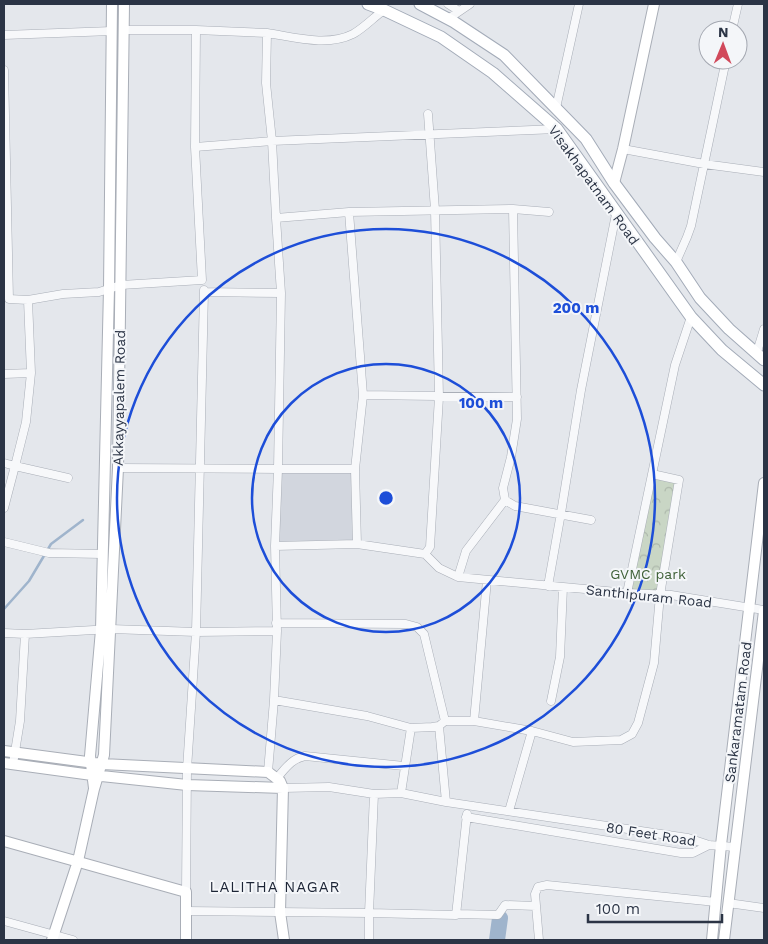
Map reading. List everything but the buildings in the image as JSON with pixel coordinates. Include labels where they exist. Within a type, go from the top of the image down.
[{"type":"main road","points":[[106,629],[102,554],[109,289],[112,4]]},
{"type":"main road","name":"Akkayyapalem Road","points":[[96,775],[90,763],[106,629],[118,468],[124,4]]},
{"type":"main road","name":"Visakhapatnam Road","points":[[368,4],[448,42],[493,73],[556,129],[691,317],[722,350],[764,385]]},
{"type":"main road","points":[[420,4],[448,19],[504,55],[556,108],[586,139],[654,238],[676,262],[700,298],[729,329],[761,356]]},
{"type":"main road","points":[[614,182],[623,149],[654,4]]},
{"type":"main road","name":"Sankaramatam Road","points":[[712,940],[721,845],[751,608],[764,483]]},
{"type":"main road","name":"Sankaramatam Road","points":[[724,940],[764,610]]},
{"type":"main road","name":"Akkayyapalem Road","points":[[52,938],[78,861],[96,775],[104,755],[106,629]]},
{"type":"main road","points":[[9,752],[90,763],[272,776],[283,788],[280,912],[284,940]]},
{"type":"main road","points":[[8,763],[187,785],[283,788]]},
{"type":"main road","points":[[4,841],[186,892],[186,940]]},
{"type":"street","points":[[448,4],[459,11]]},
{"type":"street","points":[[448,19],[470,4]]},
{"type":"street","points":[[556,108],[579,4]]},
{"type":"street","points":[[734,20],[738,4]]},
{"type":"street","points":[[124,30],[196,30],[267,33],[322,41],[340,39],[354,33],[384,10]]},
{"type":"street","points":[[186,892],[187,769],[196,632],[204,292],[195,147],[196,30]]},
{"type":"street","points":[[4,35],[112,31]]},
{"type":"street","points":[[267,33],[266,83],[272,142],[281,293],[272,776]]},
{"type":"street","points":[[4,70],[6,299],[28,300],[63,294],[99,292],[121,285],[202,280]]},
{"type":"street","points":[[676,262],[688,237],[724,70]]},
{"type":"street","points":[[425,554],[430,547],[439,397],[435,210],[428,114]]},
{"type":"street","points":[[195,147],[556,129]]},
{"type":"street","points":[[623,149],[704,164],[764,172]]},
{"type":"street","points":[[276,218],[349,212],[435,210],[513,209],[549,212]]},
{"type":"street","points":[[275,546],[357,544],[425,554],[439,568],[458,577],[466,551],[505,500],[503,488],[511,457],[517,419],[513,209]]},
{"type":"street","points":[[349,212],[363,395],[356,469],[357,544]]},
{"type":"street","points":[[548,586],[562,513],[581,390],[616,214]]},
{"type":"street","points":[[204,292],[281,293]]},
{"type":"street","points":[[4,508],[26,422],[31,373],[28,300]]},
{"type":"street","points":[[627,593],[674,366],[691,317]]},
{"type":"street","points":[[761,356],[764,330]]},
{"type":"street","points":[[4,374],[31,373]]},
{"type":"street","points":[[363,395],[517,397]]},
{"type":"street","points":[[4,464],[68,478]]},
{"type":"street","points":[[118,468],[201,470],[356,469]]},
{"type":"street","points":[[274,700],[367,716],[410,728],[474,721],[532,731],[573,742],[621,740],[632,734],[638,723],[654,663],[660,595],[679,480],[652,474]]},
{"type":"street","points":[[505,500],[516,506],[562,513],[591,520]]},
{"type":"street","points":[[4,542],[45,552],[102,554]]},
{"type":"street","name":"Santhipuram Road","points":[[458,577],[660,595],[764,610]]},
{"type":"street","points":[[474,721],[486,580]]},
{"type":"street","points":[[551,702],[560,657],[563,587]]},
{"type":"street","points":[[4,633],[25,634],[106,629],[196,632],[276,627],[406,624],[417,627],[424,634],[442,724],[446,802]]},
{"type":"street","points":[[8,763],[9,752],[20,721],[25,634]]},
{"type":"street","points":[[400,793],[410,728]]},
{"type":"street","points":[[509,811],[532,731]]},
{"type":"street","points":[[272,776],[297,758],[305,756],[404,766]]},
{"type":"street","name":"80 Feet Road","points":[[283,788],[329,786],[374,794],[400,793],[446,802],[688,838],[709,845]]},
{"type":"street","points":[[369,940],[368,913],[374,794]]},
{"type":"street","points":[[458,914],[461,859],[467,805]]},
{"type":"street","name":"80 Feet Road","points":[[466,817],[681,853],[693,853],[709,845]]},
{"type":"street","points":[[709,845],[735,847]]},
{"type":"street","points":[[539,940],[535,894],[538,887],[548,885],[716,902]]},
{"type":"street","points":[[728,903],[764,908]]},
{"type":"street","points":[[186,912],[368,913],[454,916],[458,914],[498,915],[505,905],[536,906]]},
{"type":"street","points":[[4,921],[52,938],[72,940]]},
{"type":"shaded area","points":[[354,472],[354,540],[279,543],[281,473]]},
{"type":"green space","name":"GVMC park","points":[[652,474],[679,480],[660,595],[627,593]]},
{"type":"waterway","points":[[4,609],[29,581],[51,544],[83,520]]},
{"type":"waterway","points":[[497,940],[500,918]]},
{"type":"district","name":"LALITHA NAGAR","points":[[275,887]]}]
